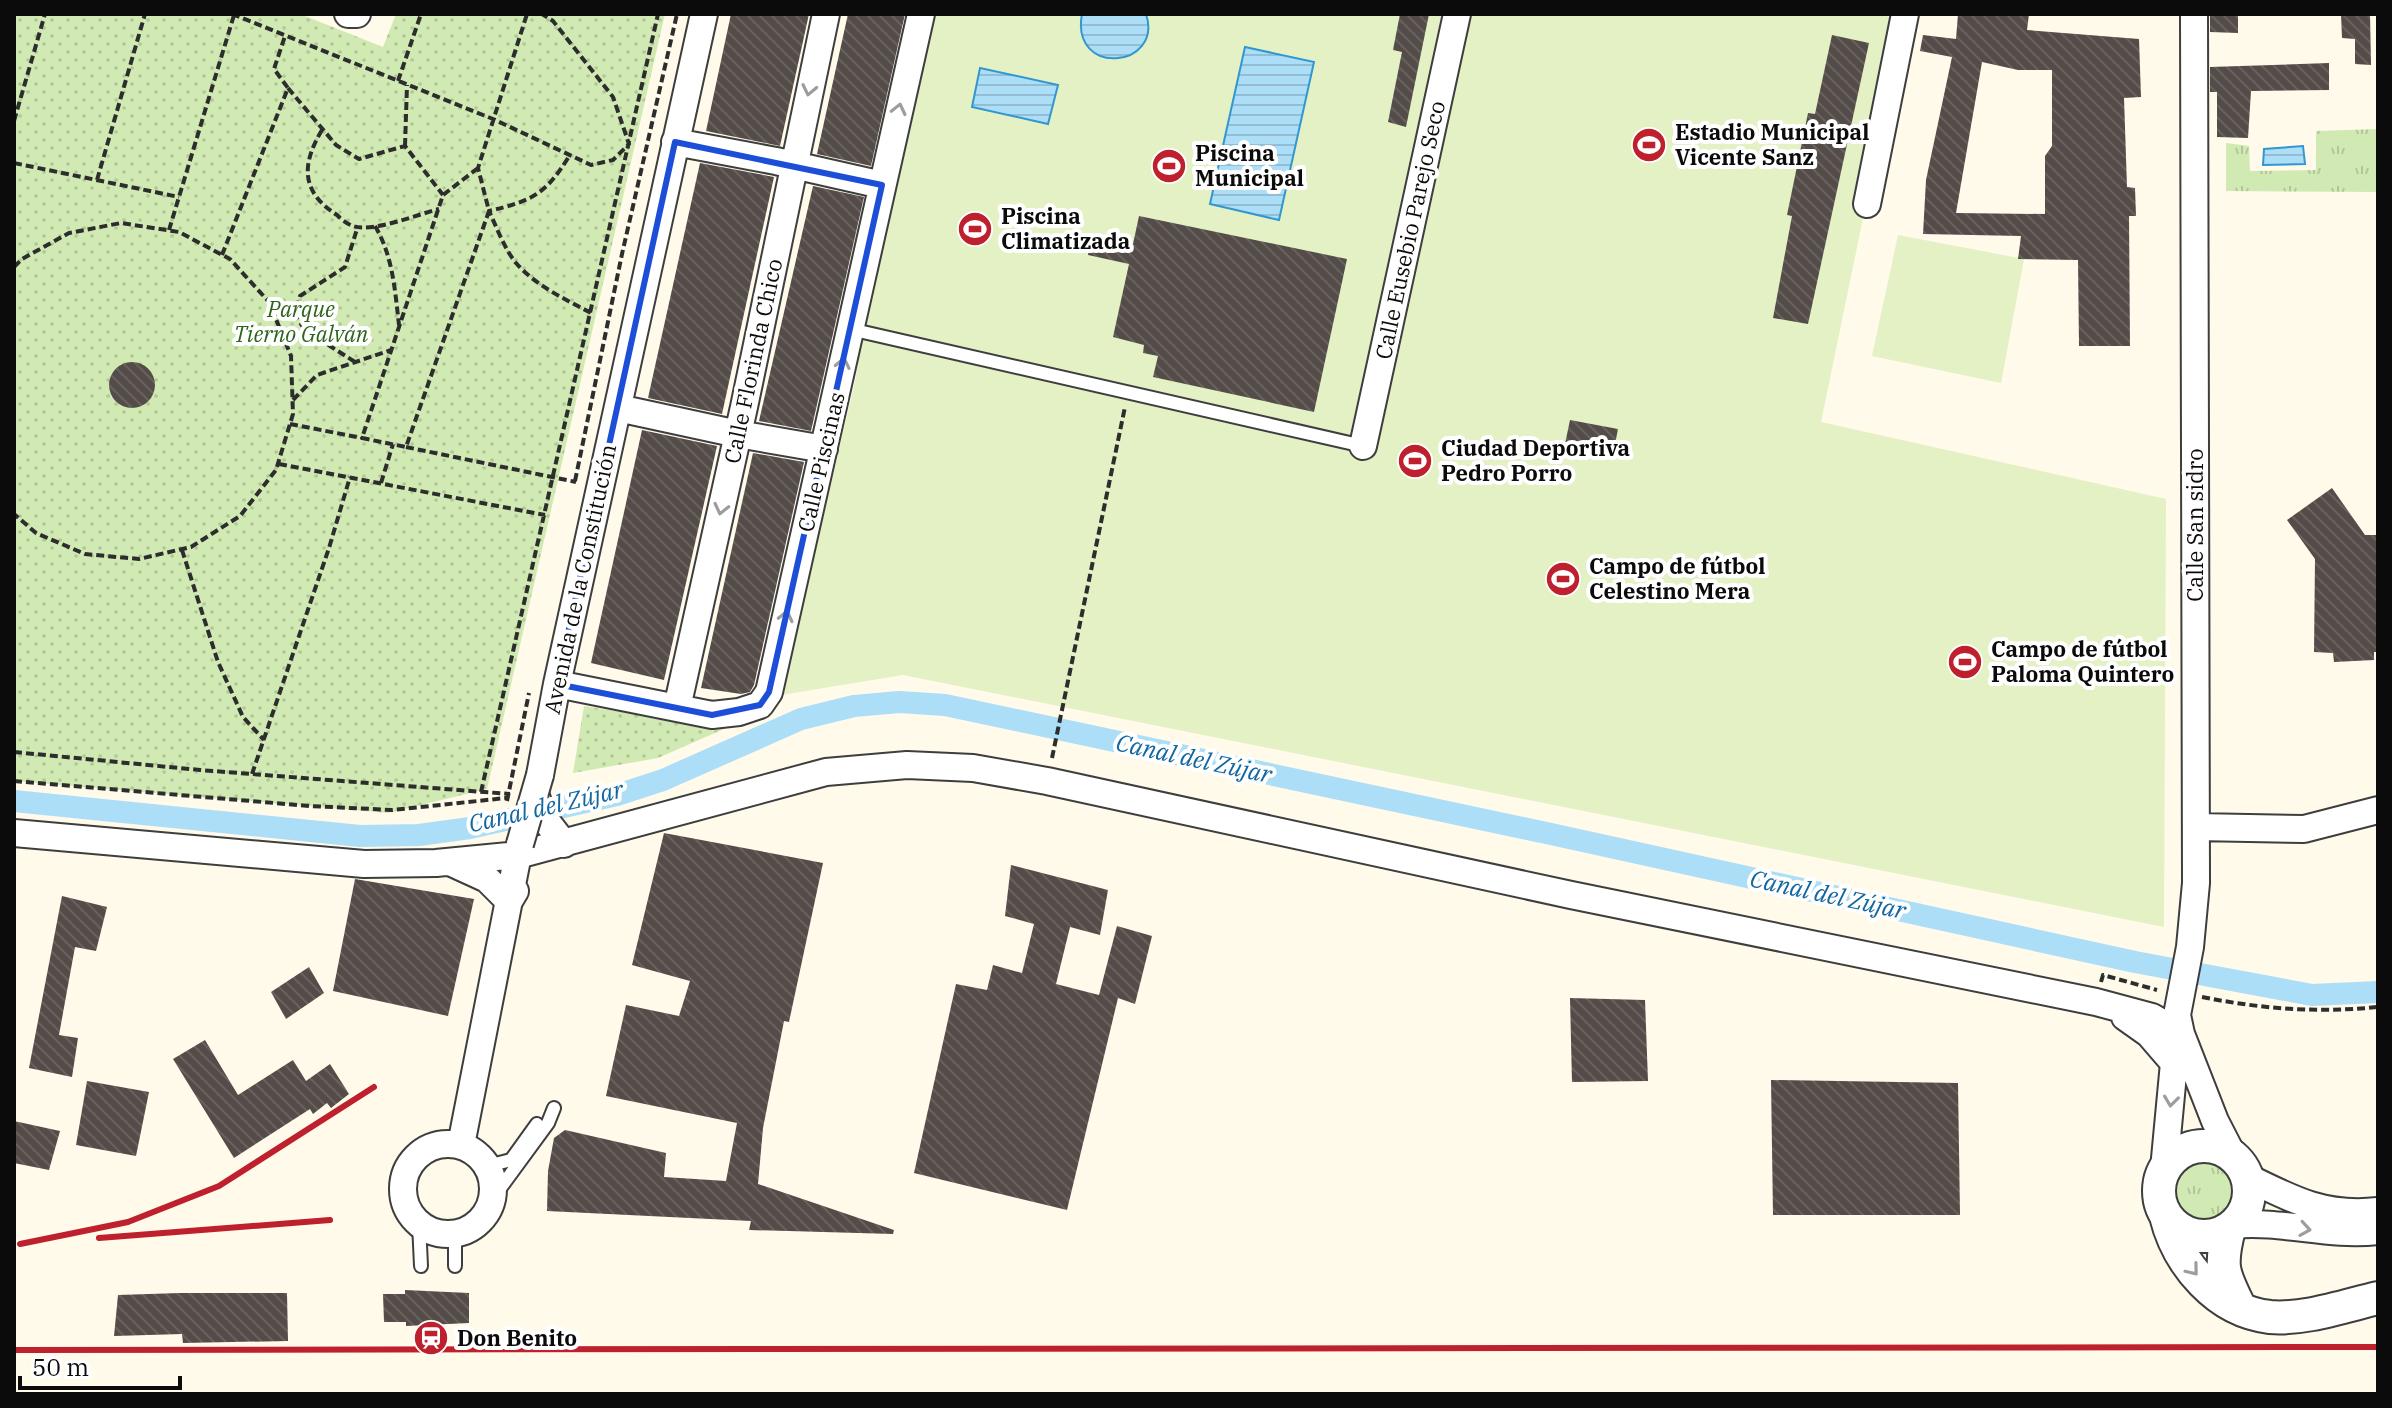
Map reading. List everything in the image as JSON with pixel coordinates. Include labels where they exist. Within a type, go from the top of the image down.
[{"type":"street","points":[[348,14],[357,14]]},
{"type":"street","name":"Avenida de la Constitución","points":[[461,1145],[509,901],[536,845],[537,789],[557,684],[588,484],[618,408],[704,14]]},
{"type":"street","name":"Calle Florinda Chico","points":[[677,708],[826,14]]},
{"type":"street","name":"Calle Piscinas","points":[[557,684],[712,715],[739,712],[760,705],[769,692],[921,14]]},
{"type":"street","name":"Calle Eusebio Parejo Seco","points":[[1363,446],[1457,14]]},
{"type":"street","points":[[1867,204],[1905,14]]},
{"type":"street","name":"Calle San sidro","points":[[2181,1034],[2177,1015],[2190,947],[2196,883],[2194,14]]},
{"type":"street","points":[[675,142],[882,185]]},
{"type":"street","points":[[618,408],[824,449]]},
{"type":"street","points":[[14,833],[364,864],[449,862],[536,845],[826,772],[907,765],[973,768],[1047,781],[1571,895],[2109,1005],[2152,1017],[2181,1034],[2211,1111],[2250,1191],[2240,1219],[2216,1235],[2188,1234],[2158,1214]]},
{"type":"street","points":[[2196,827],[2304,829],[2378,810]]},
{"type":"street","points":[[449,862],[487,879],[509,901]]},
{"type":"street","points":[[2152,1017],[2182,994],[2196,1018],[2211,1111]]},
{"type":"street","points":[[2109,1005],[2149,1034],[2174,1063]]},
{"type":"street","points":[[2181,1034],[2154,1170],[2159,1193],[2158,1214],[2187,1264],[2217,1296],[2240,1308],[2272,1317],[2296,1316],[2378,1298]]},
{"type":"street","points":[[444,1144],[461,1145],[476,1153],[487,1166],[493,1182],[493,1198],[487,1214],[476,1226],[444,1235],[428,1230],[405,1206],[402,1189],[406,1172],[415,1158],[428,1148],[444,1144]]},
{"type":"street","points":[[2154,1170],[2188,1149],[2203,1146],[2219,1148],[2240,1166],[2315,1208],[2337,1212],[2378,1211]]},
{"type":"street","points":[[2231,1227],[2267,1222],[2334,1233],[2378,1231]]},
{"type":"street","points":[[2231,1227],[2222,1256],[2223,1273],[2240,1308]]},
{"type":"lane","points":[[863,332],[1363,446]]},
{"type":"lane","points":[[487,1166],[511,1160],[554,1108],[548,1123],[493,1198]]},
{"type":"lane","points":[[419,1223],[421,1266]]},
{"type":"lane","points":[[455,1234],[455,1266]]},
{"type":"path","points":[[14,121],[45,14]]},
{"type":"path","points":[[97,180],[145,14]]},
{"type":"path","points":[[169,230],[233,14],[493,119],[591,165],[613,160],[629,144]]},
{"type":"path","points":[[398,81],[421,14]]},
{"type":"path","points":[[527,14],[478,168],[489,211],[502,241],[517,263],[545,287],[591,313]]},
{"type":"path","points":[[542,14],[553,21],[613,97],[629,144]]},
{"type":"path","points":[[481,792],[658,14]]},
{"type":"path","points":[[573,494],[588,484],[622,254],[677,14]]},
{"type":"path","points":[[286,36],[274,69],[336,145],[359,159],[405,146]]},
{"type":"path","points":[[407,85],[405,146],[443,195]]},
{"type":"path","points":[[222,255],[288,88]]},
{"type":"path","points":[[322,129],[310,150],[307,180],[319,204],[354,227],[375,226],[439,209]]},
{"type":"path","points":[[489,211],[536,196],[554,180],[569,157]]},
{"type":"path","points":[[14,163],[179,197]]},
{"type":"path","points":[[362,438],[443,195],[478,168]]},
{"type":"path","points":[[406,447],[489,211]]},
{"type":"path","points":[[14,267],[22,259],[69,233],[121,223],[179,232],[230,259],[269,302],[291,356],[293,400],[293,414],[279,464],[240,516],[191,547],[139,559],[85,554],[36,533],[14,514]]},
{"type":"path","points":[[355,362],[305,330],[295,315],[300,296],[345,267],[358,226]]},
{"type":"path","points":[[375,226],[383,239],[392,271],[399,328]]},
{"type":"path","points":[[285,342],[310,332]]},
{"type":"path","points":[[293,400],[317,375],[391,350]]},
{"type":"path","points":[[1055,746],[1128,393]]},
{"type":"path","points":[[290,424],[588,484]]},
{"type":"path","points":[[381,483],[393,444]]},
{"type":"path","points":[[279,464],[545,515]]},
{"type":"path","points":[[252,774],[350,477]]},
{"type":"path","points":[[182,549],[218,662],[243,717],[264,740]]},
{"type":"path","points":[[14,781],[392,810],[506,798],[530,688]]},
{"type":"path","points":[[14,752],[507,794],[537,789]]},
{"type":"path","points":[[2154,1170],[2145,1201],[2158,1214]]},
{"type":"highlighted area","points":[[675,142],[882,185],[769,692],[760,705],[712,715],[557,684]]},
{"type":"green space","name":"Parque Tierno Galván","points":[[14,14],[300,14],[383,47],[396,14],[665,14],[487,789],[388,813],[14,781]]},
{"type":"green space","name":"Ciudad Deportiva Pedro Porro","points":[[935,14],[1905,14],[1821,422],[2166,499],[2164,927],[903,675],[781,695],[855,382],[863,332]]},
{"type":"green space","points":[[2378,129],[2378,192],[2226,191],[2226,143],[2249,146],[2250,171],[2316,170],[2316,131]]},
{"type":"green space","points":[[1898,235],[2024,259],[2001,383],[1872,356]]},
{"type":"green space","points":[[584,706],[726,728],[658,758],[573,773]]},
{"type":"green space","points":[[2207,1161],[2219,1163],[2229,1170],[2236,1180],[2236,1204],[2229,1214],[2219,1221],[2207,1223],[2195,1221],[2185,1214],[2178,1204],[2176,1192],[2178,1180],[2185,1170],[2195,1163]]},
{"type":"water","points":[[1082,14],[1146,14],[1148,32],[1142,46],[1130,55],[1116,58],[1102,56],[1089,49],[1082,35]]},
{"type":"water","points":[[1245,47],[1314,62],[1279,220],[1210,204]]},
{"type":"water","points":[[980,68],[1058,85],[1048,124],[972,107]]},
{"type":"water","points":[[2303,146],[2305,164],[2263,165],[2264,149]]},
{"type":"building","points":[[731,14],[809,14],[780,146],[706,131]]},
{"type":"building","points":[[848,14],[905,14],[871,166],[817,154]]},
{"type":"building","points":[[1400,14],[1429,14],[1406,127],[1388,122],[1402,52],[1393,50]]},
{"type":"building","points":[[1958,14],[2029,14],[2027,30],[2139,39],[2141,97],[2124,98],[2127,187],[2135,188],[2136,216],[2129,216],[2130,346],[2079,346],[2078,260],[2018,259],[2021,236],[1923,234],[1926,180],[1952,57],[1920,51],[1923,35],[1956,39]],"holes":[[[1982,62],[2018,70],[2052,70],[2052,146],[2045,156],[2045,214],[1956,213]]]},
{"type":"building","points":[[2210,14],[2238,14],[2238,33],[2210,32]]},
{"type":"building","points":[[2341,14],[2370,14],[2371,65],[2355,64],[2355,39],[2342,38]]},
{"type":"building","points":[[1832,35],[1869,43],[1808,324],[1773,318],[1792,216],[1787,215],[1808,113],[1815,114]]},
{"type":"building","points":[[2329,63],[2329,90],[2251,91],[2248,138],[2217,137],[2217,92],[2210,92],[2210,67]]},
{"type":"building","points":[[700,163],[774,177],[722,414],[648,398]]},
{"type":"building","points":[[813,186],[864,197],[811,431],[759,421]]},
{"type":"building","points":[[1139,216],[1347,259],[1314,412],[1153,377],[1158,356],[1143,353],[1144,345],[1113,337],[1129,264],[1088,255],[1091,235],[1133,244]]},
{"type":"building","points":[[132,362],[149,368],[155,385],[149,402],[132,408],[115,402],[109,385],[115,368]]},
{"type":"building","points":[[1570,420],[1618,429],[1613,454],[1565,444]]},
{"type":"building","points":[[642,430],[717,446],[664,680],[591,663]]},
{"type":"building","points":[[753,453],[804,462],[754,685],[750,692],[741,694],[701,688]]},
{"type":"building","points":[[2332,488],[2365,535],[2378,535],[2378,652],[2374,652],[2374,660],[2334,662],[2333,653],[2314,652],[2315,559],[2287,520]]},
{"type":"building","points":[[664,833],[823,863],[789,1022],[784,1021],[763,1128],[758,1184],[894,1230],[893,1234],[749,1230],[751,1221],[547,1211],[548,1171],[554,1138],[565,1130],[666,1153],[664,1177],[726,1181],[737,1123],[606,1096],[626,1005],[679,1016],[690,981],[632,965]]},
{"type":"building","points":[[1011,865],[1108,890],[1100,935],[1070,927],[1056,984],[1099,995],[1117,926],[1152,936],[1135,1004],[1118,998],[1067,1210],[914,1173],[956,984],[987,990],[993,965],[1022,973],[1034,924],[1005,916]]},
{"type":"building","points":[[355,879],[474,899],[448,1016],[333,991]]},
{"type":"building","points":[[62,896],[107,907],[96,951],[75,947],[59,1035],[78,1038],[72,1077],[29,1068]]},
{"type":"building","points":[[309,967],[324,993],[286,1019],[271,992]]},
{"type":"building","points":[[1570,998],[1645,1000],[1648,1081],[1572,1082]]},
{"type":"building","points":[[205,1040],[238,1095],[293,1060],[306,1081],[330,1064],[349,1094],[331,1108],[327,1103],[313,1114],[310,1109],[234,1158],[173,1059]]},
{"type":"building","points":[[1771,1080],[1958,1083],[1960,1215],[1773,1215]]},
{"type":"building","points":[[87,1081],[149,1092],[136,1156],[76,1145]]},
{"type":"building","points":[[14,1121],[60,1131],[49,1170],[14,1163]]},
{"type":"building","name":"Don Benito","points":[[405,1290],[469,1293],[469,1323],[406,1326],[406,1322],[384,1322],[383,1294],[405,1294]]},
{"type":"building","points":[[287,1293],[288,1341],[183,1343],[182,1334],[114,1336],[118,1295]]},
{"type":"waterway","name":"Canal del Zújar","points":[[14,801],[360,836],[419,835],[470,828],[617,795],[663,780],[801,719],[854,706],[899,702],[945,705],[2135,962],[2312,995],[2378,992]]},
{"type":"railway","points":[[20,1244],[128,1222],[219,1186],[374,1087]]},
{"type":"railway","points":[[99,1238],[330,1220]]},
{"type":"railway","points":[[14,1350],[2378,1347]]},
{"type":"place","name":"Estadio Municipal Vicente Sanz","points":[[1649,145]]},
{"type":"place","name":"Piscina Municipal","points":[[1169,166]]},
{"type":"place","name":"Piscina Climatizada","points":[[975,229]]},
{"type":"place","name":"Ciudad Deportiva Pedro Porro","points":[[1415,461]]},
{"type":"place","name":"Campo de fútbol Celestino Mera","points":[[1563,579]]},
{"type":"place","name":"Campo de fútbol Paloma Quintero","points":[[1965,662]]},
{"type":"place","name":"Don Benito","points":[[431,1338]]}]
